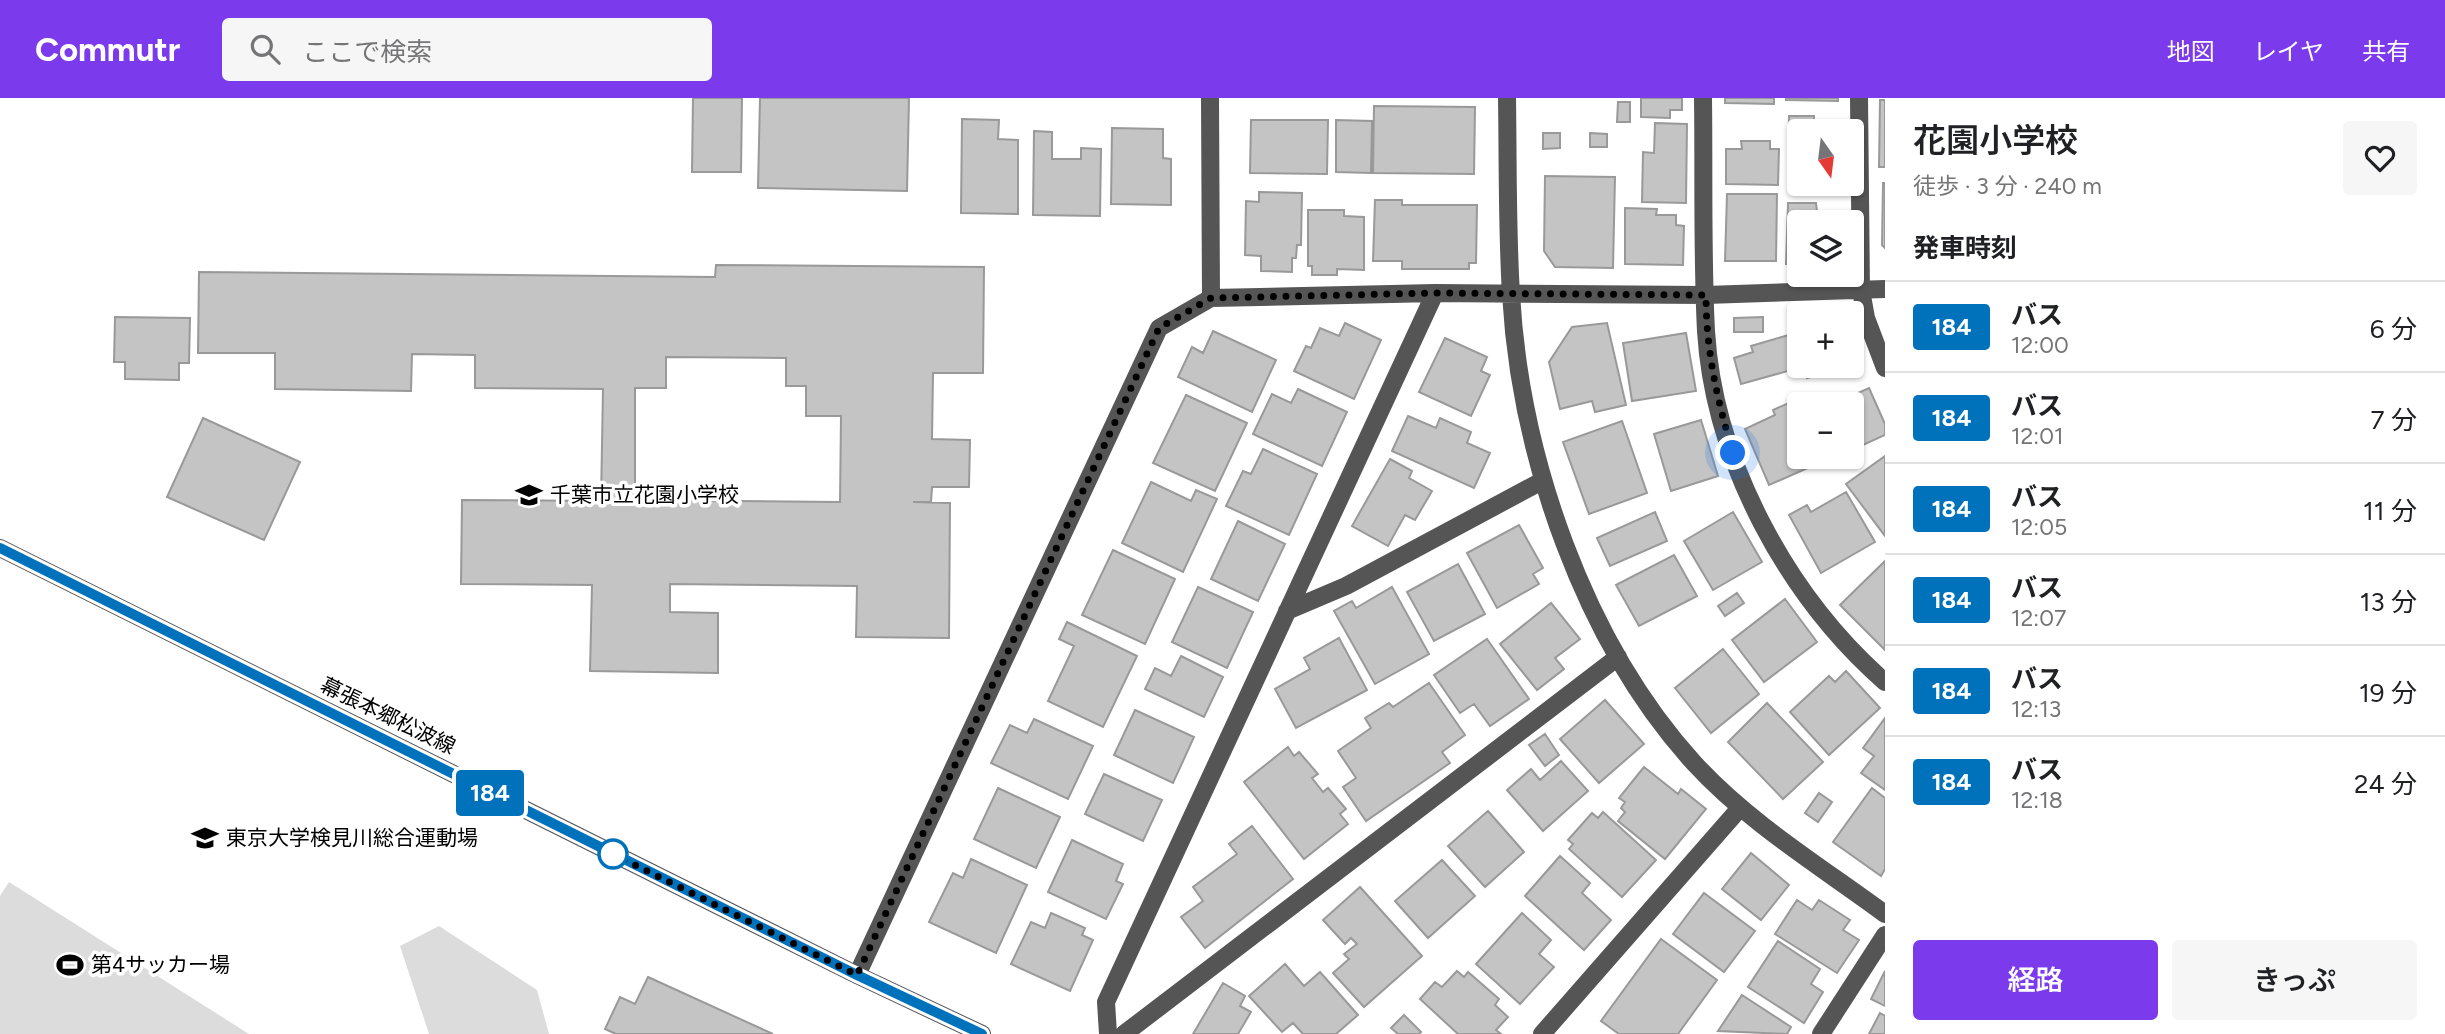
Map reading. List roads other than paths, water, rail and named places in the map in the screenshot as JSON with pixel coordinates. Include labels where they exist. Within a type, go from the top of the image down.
[{"type":"street","points":[[1210,98],[1211,298]]},
{"type":"street","points":[[1507,98],[1511,296],[1526,407],[1542,481],[1582,584],[1618,657],[1659,721],[1695,764],[1740,807],[1885,914]]},
{"type":"street","points":[[1703,98],[1706,332],[1713,382],[1740,474],[1758,517],[1804,593],[1851,652],[1885,682]]},
{"type":"street","points":[[1859,98],[1861,290],[1866,318],[1885,368]]},
{"type":"street","points":[[857,975],[1159,328],[1211,298],[1435,293],[1511,296],[1706,295],[1885,289]]},
{"type":"street","points":[[1108,1034],[1106,1002],[1435,293]]},
{"type":"street","points":[[1287,611],[1346,586],[1542,481]]},
{"type":"street","name":"幕張本郷松波線","points":[[0,548],[857,975],[982,1034]]},
{"type":"street","points":[[1124,1034],[1618,657]]},
{"type":"street","points":[[1542,1034],[1740,807]]},
{"type":"street","points":[[1821,1034],[1885,935]]},
{"type":"place","name":"千葉市立花園小学校","points":[[529,495]]},
{"type":"place","name":"東京大学検見川総合運動場","points":[[205,838]]},
{"type":"place","name":"第4サッカー場","points":[[70,965]]}]
